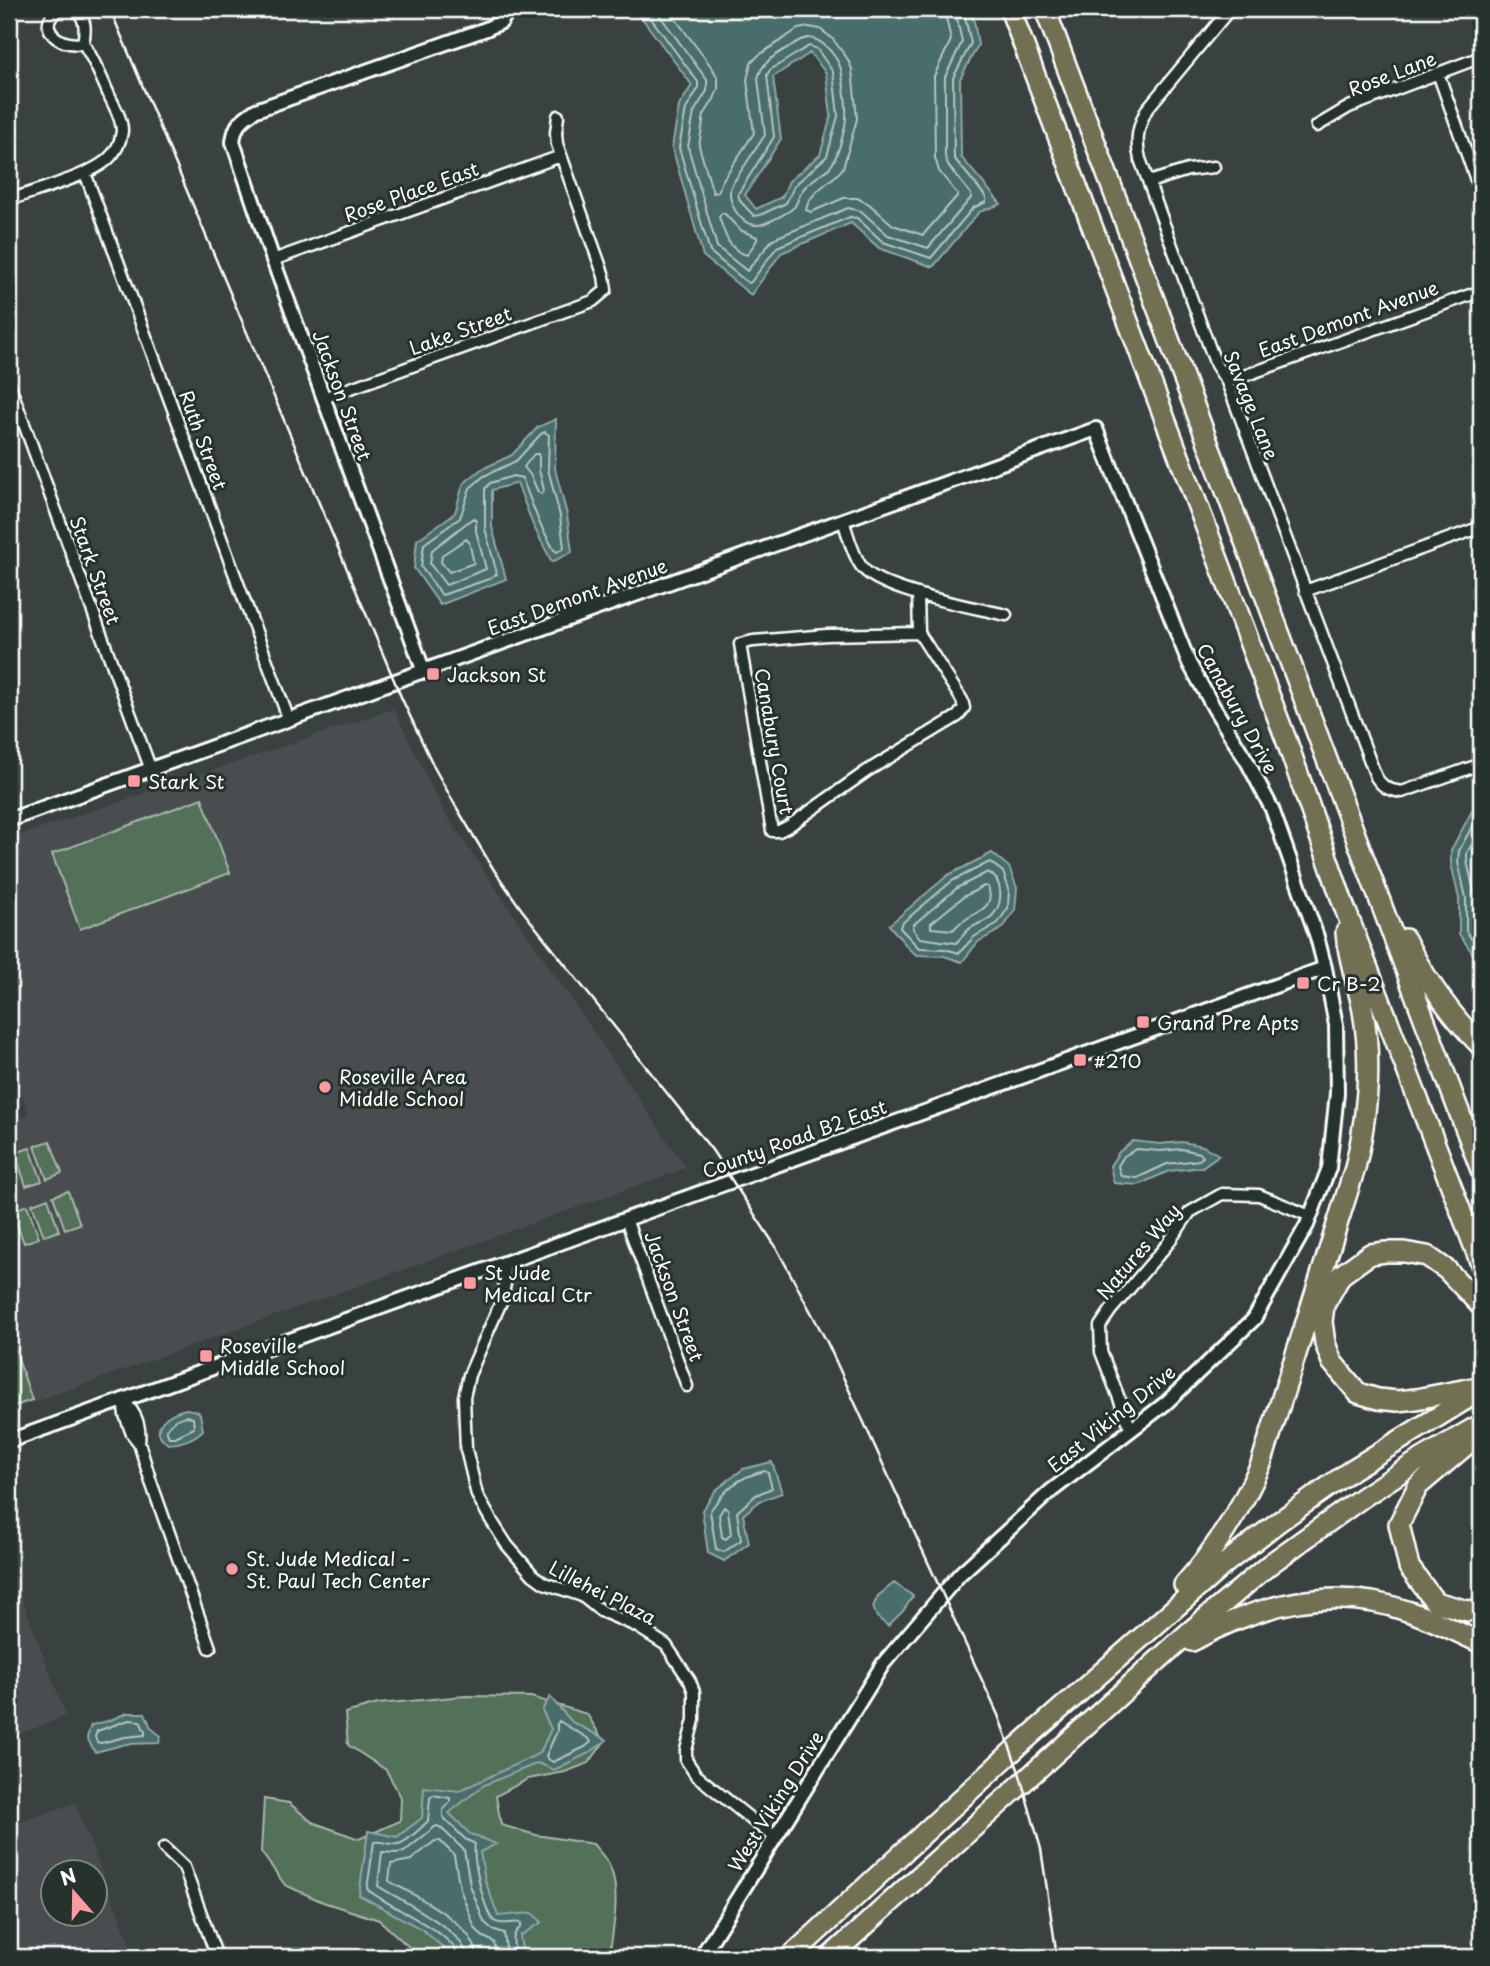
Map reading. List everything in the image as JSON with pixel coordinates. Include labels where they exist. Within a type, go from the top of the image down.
[{"type":"highway","points":[[1010,9],[1287,742],[1344,906],[1481,1264]]},
{"type":"highway","points":[[1045,9],[1481,1170]]},
{"type":"highway","points":[[1366,865],[1428,981],[1481,1046]]},
{"type":"highway","points":[[1093,1681],[1201,1566],[1237,1514],[1261,1464],[1355,1168],[1364,1119],[1366,1037],[1363,1011],[1347,948],[1344,906]]},
{"type":"highway","points":[[1481,1306],[1447,1270],[1427,1256],[1404,1251],[1385,1252],[1370,1254],[1341,1275],[1324,1305],[1322,1322],[1325,1343],[1332,1362],[1358,1393],[1397,1401],[1481,1389]]},
{"type":"highway","points":[[790,1957],[1015,1749],[1184,1598],[1277,1523],[1363,1462],[1481,1389]]},
{"type":"highway","points":[[830,1957],[1226,1600],[1296,1544],[1363,1497],[1481,1424]]},
{"type":"highway","points":[[1481,1432],[1418,1486],[1399,1524],[1409,1567],[1435,1602],[1468,1611],[1481,1609]]},
{"type":"highway","points":[[1121,1694],[1191,1642],[1215,1629],[1259,1611],[1298,1601],[1345,1599],[1384,1604],[1423,1617],[1481,1643]]},
{"type":"street","points":[[61,9],[52,15],[51,32],[62,43],[83,43]]},
{"type":"street","points":[[9,200],[85,173],[108,159],[120,142],[120,119],[92,56],[83,43],[85,23],[75,9]]},
{"type":"street","name":"Savage Lane","points":[[1230,9],[1147,109],[1137,135],[1137,146],[1216,365],[1227,382],[1376,777],[1388,790],[1402,792],[1481,764]]},
{"type":"street","name":"Jackson Street","points":[[424,672],[272,260],[238,162],[233,142],[234,129],[256,110],[485,29],[501,22],[509,10]]},
{"type":"street","name":"Rose Lane","points":[[1317,126],[1349,107],[1481,57]]},
{"type":"street","points":[[1438,73],[1481,194]]},
{"type":"street","points":[[558,116],[555,133],[561,156]]},
{"type":"street","name":"Rose Place East","points":[[272,260],[561,156]]},
{"type":"street","name":"Lake Street","points":[[323,398],[593,301],[606,290],[604,276],[561,156]]},
{"type":"street","points":[[1149,182],[1197,168],[1214,167]]},
{"type":"street","name":"Ruth Street","points":[[85,173],[289,720]]},
{"type":"street","name":"East Demont Avenue","points":[[1227,382],[1481,291]]},
{"type":"street","name":"Stark Street","points":[[9,383],[151,769]]},
{"type":"street","name":"East Demont Avenue","points":[[9,820],[1096,429]]},
{"type":"street","name":"Canabury Drive","points":[[1096,429],[1189,663],[1272,809],[1317,937],[1325,968]]},
{"type":"street","points":[[843,520],[862,568],[877,579],[918,594],[1006,615]]},
{"type":"street","points":[[1305,591],[1481,527]]},
{"type":"street","points":[[918,594],[919,633]]},
{"type":"street","name":"Canabury Court","points":[[919,633],[962,700],[964,708],[958,716],[867,771],[789,825],[779,831],[772,831],[740,643],[827,635],[919,633]]},
{"type":"street","name":"East Viking Drive","points":[[883,1664],[960,1574],[1051,1491],[1166,1403],[1254,1319],[1310,1216],[1329,1168],[1337,1093],[1336,1025],[1325,968]]},
{"type":"street","name":"County Road B2 East","points":[[9,1441],[1325,968]]},
{"type":"street","name":"Natures Way","points":[[1131,1429],[1101,1352],[1100,1326],[1167,1246],[1190,1212],[1222,1194],[1259,1195],[1310,1216]]},
{"type":"street","name":"Jackson Street","points":[[626,1219],[687,1386]]},
{"type":"street","name":"Lillehei Plaza","points":[[504,1264],[505,1284],[501,1302],[469,1375],[464,1397],[466,1449],[482,1505],[507,1545],[544,1584],[582,1596],[601,1611],[636,1626],[666,1645],[690,1681],[694,1692],[694,1720],[686,1750],[686,1760],[690,1767],[696,1775],[776,1837]]},
{"type":"street","points":[[123,1400],[125,1415],[132,1434],[139,1443],[210,1648]]},
{"type":"street","name":"West Viking Drive","points":[[701,1957],[883,1664]]},
{"type":"street","points":[[164,1848],[184,1867],[217,1957]]},
{"type":"shaded area","name":"Roseville Area Middle School","points":[[394,709],[444,812],[686,1168],[9,1411],[9,1123],[29,1115],[9,1058],[9,839]]},
{"type":"shaded area","points":[[9,1564],[66,1716],[9,1738]]},
{"type":"shaded area","points":[[75,1803],[96,1857],[38,1857],[38,1927],[108,1927],[108,1888],[135,1957],[9,1957],[9,1826]]},
{"type":"green space","points":[[202,798],[230,873],[80,929],[52,854]]},
{"type":"green space","points":[[50,1141],[62,1173],[47,1179],[35,1146]]},
{"type":"green space","points":[[30,1148],[42,1181],[26,1186],[15,1153]]},
{"type":"green space","points":[[68,1191],[80,1224],[65,1229],[53,1196]]},
{"type":"green space","points":[[48,1198],[59,1231],[44,1236],[32,1204]]},
{"type":"green space","points":[[27,1205],[39,1238],[24,1243],[12,1211]]},
{"type":"green space","points":[[9,1332],[32,1400],[9,1408]]},
{"type":"green space","points":[[465,1696],[531,1697],[587,1714],[604,1742],[589,1763],[565,1772],[528,1779],[496,1796],[501,1825],[536,1835],[593,1844],[604,1858],[610,1867],[615,1888],[609,1957],[420,1957],[379,1920],[323,1902],[285,1885],[261,1852],[264,1799],[289,1803],[312,1822],[359,1839],[400,1821],[401,1797],[386,1770],[348,1745],[345,1713],[378,1704]]},
{"type":"water","points":[[635,9],[969,9],[978,45],[960,79],[961,157],[1001,204],[979,212],[933,267],[879,248],[851,223],[781,253],[751,295],[703,256],[672,147],[679,106],[692,85]],"holes":[[[810,53],[826,73],[831,116],[820,155],[789,181],[782,197],[756,209],[745,195],[781,139],[773,77]]]},
{"type":"water","points":[[556,419],[555,469],[567,515],[572,552],[552,562],[533,525],[517,483],[492,490],[492,527],[506,579],[440,605],[414,568],[417,540],[455,513],[463,484],[480,470],[512,455],[538,427]]},
{"type":"water","points":[[1481,807],[1481,965],[1459,934],[1459,899],[1451,850],[1472,811]]},
{"type":"water","points":[[992,853],[1009,867],[1017,888],[1015,910],[1003,928],[978,942],[962,962],[944,956],[917,955],[910,950],[889,925],[948,875]]},
{"type":"water","points":[[1133,1141],[1160,1144],[1182,1142],[1203,1146],[1219,1155],[1202,1167],[1169,1171],[1138,1185],[1114,1183],[1110,1166],[1119,1152]]},
{"type":"water","points":[[186,1409],[200,1414],[203,1430],[187,1440],[168,1444],[162,1438],[159,1427],[173,1414]]},
{"type":"water","points":[[772,1462],[782,1493],[760,1501],[743,1515],[749,1543],[724,1561],[708,1553],[702,1510],[716,1490],[743,1469]]},
{"type":"water","points":[[894,1583],[913,1596],[888,1626],[877,1617],[873,1607],[878,1596]]},
{"type":"water","points":[[550,1697],[572,1722],[607,1740],[589,1753],[554,1770],[538,1763],[484,1785],[449,1813],[470,1834],[496,1844],[480,1852],[485,1880],[498,1916],[532,1913],[542,1922],[520,1936],[523,1957],[454,1957],[423,1930],[359,1895],[368,1831],[397,1837],[422,1818],[424,1787],[459,1791],[540,1753],[551,1729],[542,1710]]},
{"type":"water","points":[[127,1713],[145,1713],[151,1728],[161,1736],[159,1743],[126,1744],[95,1752],[87,1738],[91,1725]]},
{"type":"railway","points":[[110,9],[402,699],[435,769],[494,870],[522,910],[712,1150],[776,1247],[827,1342],[998,1715],[1019,1772],[1041,1849],[1057,1957]]},
{"type":"place","name":"Jackson St","points":[[433,674]]},
{"type":"place","name":"Stark St","points":[[134,781]]},
{"type":"place","name":"Cr B-2","points":[[1303,983]]},
{"type":"place","name":"Grand Pre Apts","points":[[1143,1022]]},
{"type":"place","name":"#210","points":[[1080,1060]]},
{"type":"place","name":"Roseville Area Middle School","points":[[325,1087]]},
{"type":"place","name":"St Jude Medical Ctr","points":[[470,1283]]},
{"type":"place","name":"Roseville Middle School","points":[[206,1356]]},
{"type":"place","name":"St. Jude Medical - St. Paul Tech Center","points":[[232,1569]]}]
